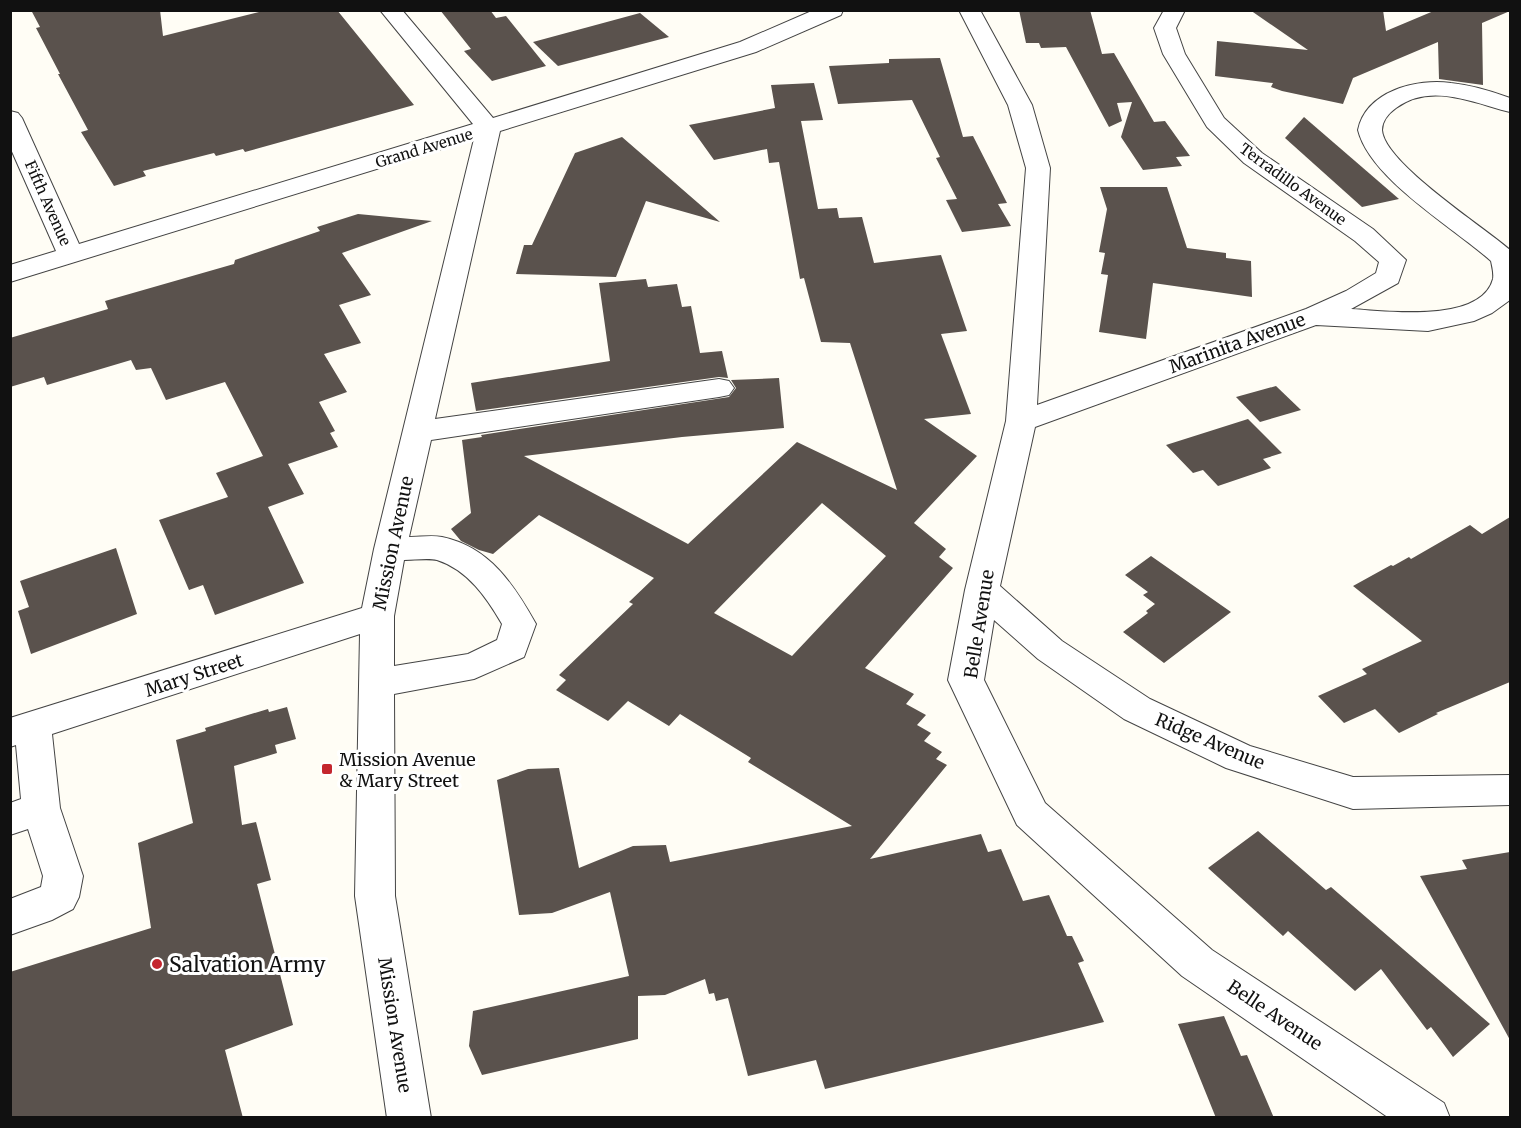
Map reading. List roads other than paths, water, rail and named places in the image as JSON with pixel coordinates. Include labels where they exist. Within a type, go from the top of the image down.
[{"type":"street","points":[[390,10],[489,128]]},
{"type":"street","name":"Grand Avenue","points":[[10,274],[748,47],[833,10]]},
{"type":"street","name":"Belle Avenue","points":[[969,10],[1020,105],[1038,168],[1021,421],[982,590],[966,680],[1031,814],[1197,963],[1428,1118]]},
{"type":"street","name":"Terradillo Avenue","points":[[1175,10],[1165,28],[1174,54],[1215,123],[1253,158],[1364,235],[1393,260],[1388,276],[1356,297],[1313,316]]},
{"type":"street","name":"Marinita Avenue","points":[[1021,421],[1313,316],[1428,322],[1464,315],[1482,307],[1500,294],[1507,278],[1504,258],[1393,169],[1372,140],[1370,129],[1379,110],[1399,96],[1423,89],[1459,90],[1510,105]]},
{"type":"street","name":"Fifth Avenue","points":[[10,118],[71,256]]},
{"type":"street","name":"Mission Avenue","points":[[409,1118],[375,896],[377,616],[390,549],[489,128]]},
{"type":"street","points":[[417,432],[719,388]]},
{"type":"street","points":[[377,683],[474,666],[512,648],[519,624],[500,591],[473,564],[440,548],[390,549]]},
{"type":"street","name":"Ridge Avenue","points":[[982,590],[1050,650],[1137,709],[1239,757],[1353,793],[1510,790]]},
{"type":"street","name":"Mary Street","points":[[22,730],[377,616]]},
{"type":"street","points":[[10,917],[38,908],[59,897],[63,876],[26,813],[22,730]]},
{"type":"place","name":"Mission Avenue & Mary Street","points":[[327,769]]},
{"type":"place","name":"Salvation Army","points":[[157,964]]}]
